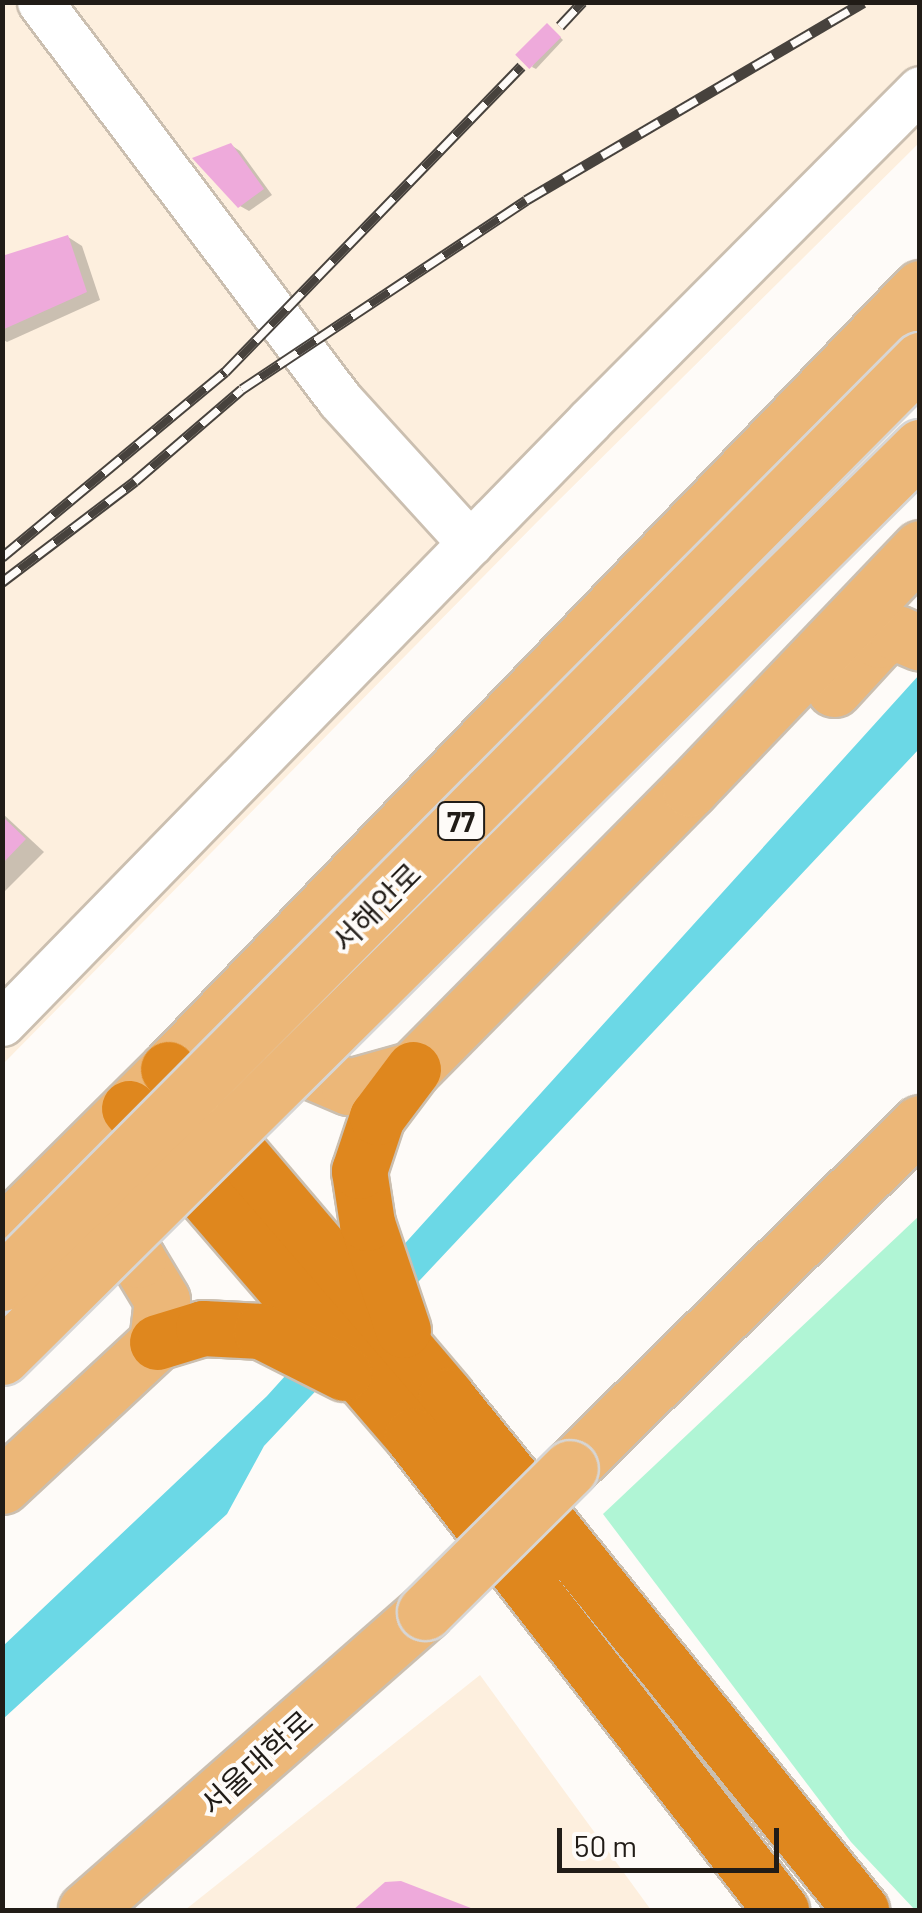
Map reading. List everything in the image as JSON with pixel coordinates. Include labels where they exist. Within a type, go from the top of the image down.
[{"type":"highway","points":[[168,1069],[295,1297]]},
{"type":"highway","points":[[413,1069],[377,1118],[359,1171],[367,1223],[411,1394],[781,1910]]},
{"type":"highway","points":[[129,1108],[295,1297],[411,1394],[861,1910]]},
{"type":"highway","points":[[157,1342],[295,1297]]},
{"type":"main road","points":[[13,1224],[168,1069],[920,288]]},
{"type":"main road","name":"서해안로","points":[[2,1283],[920,360]]},
{"type":"main road","name":"서해안로","points":[[2,1357],[920,447]]},
{"type":"main road","points":[[284,948],[268,991],[282,1031],[313,1072],[349,1087],[413,1069],[920,548]]},
{"type":"main road","points":[[621,859],[817,708],[879,640],[897,633],[915,640]]},
{"type":"main road","name":"서울대학로","points":[[86,1910],[425,1612],[920,1123]]},
{"type":"main road","points":[[2,1486],[157,1342],[162,1300],[138,1260],[106,1230],[61,1209],[13,1224]]},
{"type":"lane","points":[[40,2],[339,399],[470,543]]},
{"type":"lane","points":[[2,1023],[920,89]]},
{"type":"shaded area","points":[[3,3],[919,3],[919,143],[545,514],[3,1064]]},
{"type":"shaded area","points":[[480,1675],[651,1910],[185,1910]]},
{"type":"green space","points":[[919,1216],[920,1910],[915,1910],[851,1842],[603,1514]]},
{"type":"water","points":[[919,675],[919,749],[264,1446],[227,1514],[3,1719],[3,1646],[267,1396]]},
{"type":"building","points":[[547,23],[561,37],[529,69],[515,55]]},
{"type":"building","points":[[231,143],[264,189],[238,208],[192,158]]},
{"type":"building","points":[[68,235],[87,292],[2,330],[2,256]]},
{"type":"building","points":[[2,816],[26,839],[2,864]]},
{"type":"building","points":[[401,1881],[476,1910],[353,1910],[385,1882]]},
{"type":"railway","points":[[560,26],[582,2]]},
{"type":"railway","points":[[2,582],[135,481],[242,389],[526,200],[863,2]]},
{"type":"railway","points":[[2,557],[225,372],[522,66]]}]
